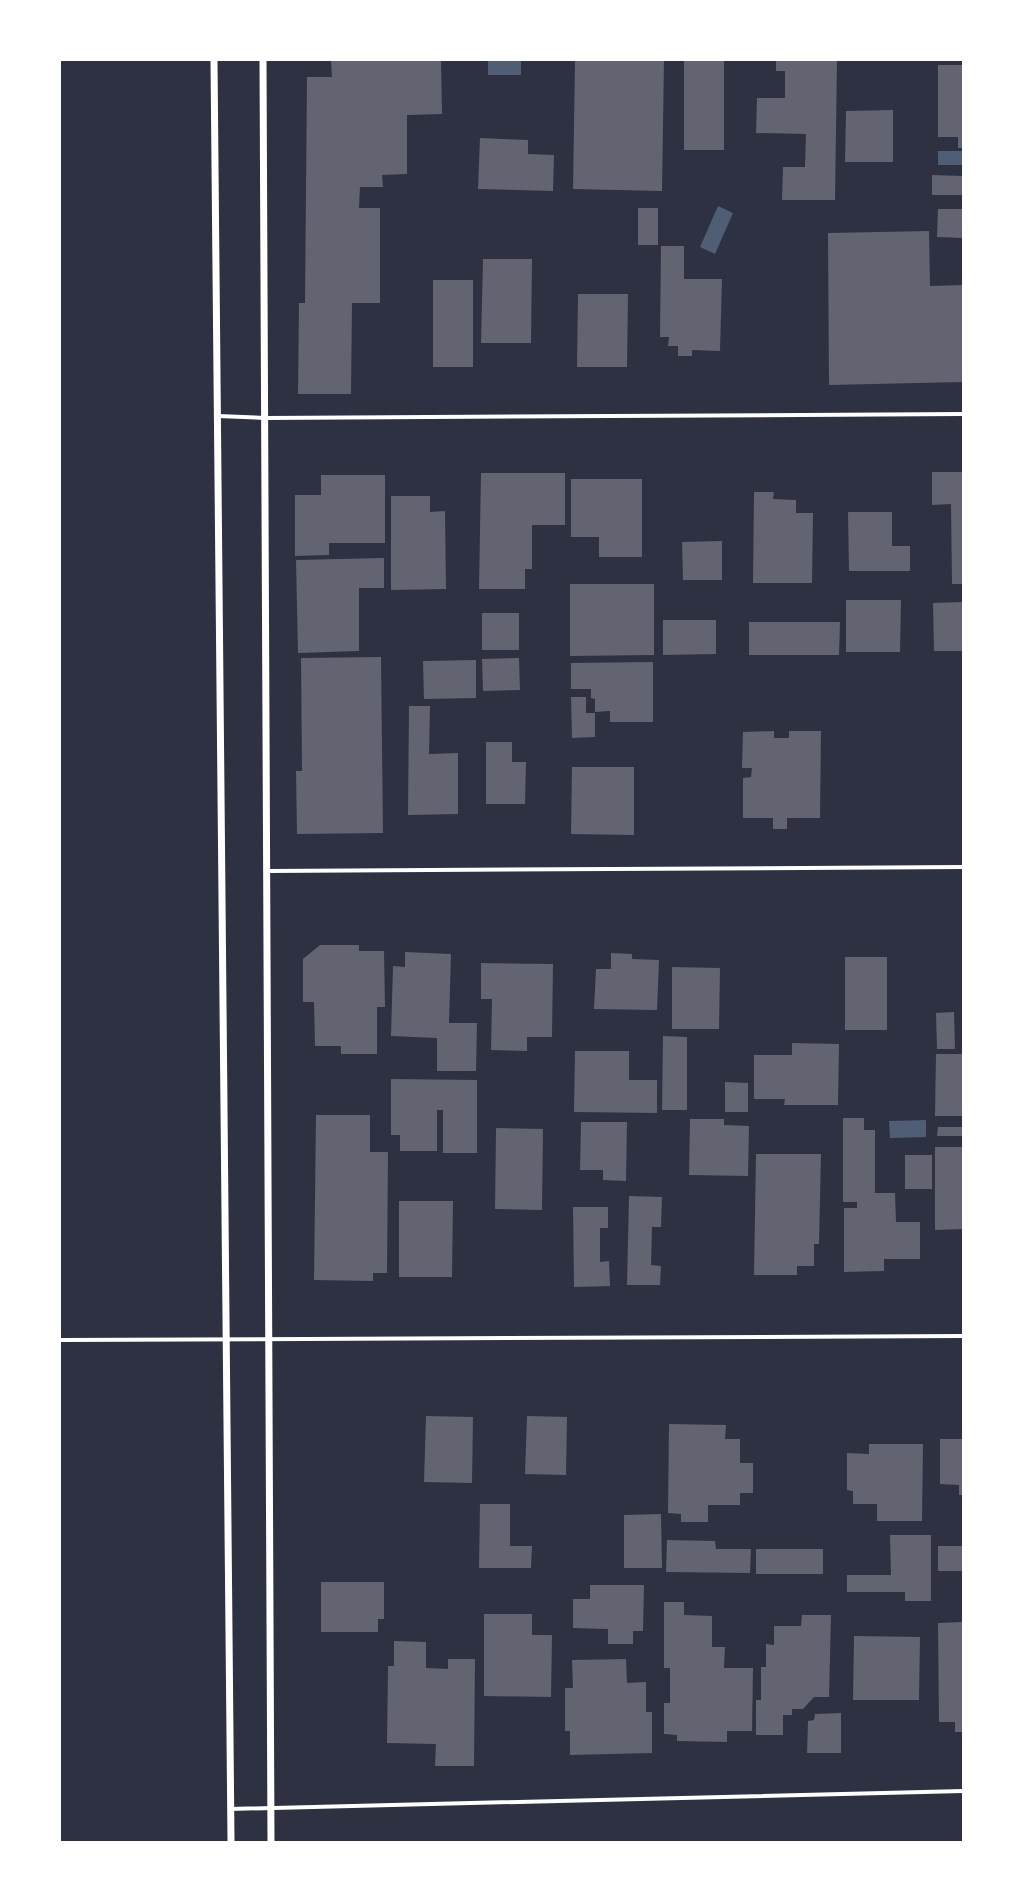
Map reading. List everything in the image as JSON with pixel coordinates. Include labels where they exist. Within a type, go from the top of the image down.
[{"type":"street","points":[[214,60],[231,1842]]},
{"type":"street","points":[[263,60],[266,418],[271,1842]]},
{"type":"street","points":[[218,416],[266,418],[963,414]]},
{"type":"street","points":[[268,871],[963,867]]},
{"type":"street","points":[[60,1340],[963,1336]]},
{"type":"street","points":[[230,1809],[963,1791]]},
{"type":"water","points":[[488,60],[521,60],[521,75],[488,75]]},
{"type":"water","points":[[938,151],[963,151],[963,165],[938,165]]},
{"type":"water","points":[[718,206],[733,213],[715,254],[700,247]]},
{"type":"water","points":[[926,1120],[926,1137],[890,1138],[889,1121]]},
{"type":"building","points":[[331,60],[441,60],[442,114],[407,115],[407,174],[382,175],[383,187],[360,187],[359,208],[380,208],[380,303],[352,303],[351,394],[298,394],[299,303],[305,303],[307,77],[332,77]]},
{"type":"building","points":[[575,60],[664,60],[662,191],[573,189]]},
{"type":"building","points":[[684,60],[724,60],[724,150],[684,150]]},
{"type":"building","points":[[776,60],[837,60],[835,200],[782,200],[783,167],[805,167],[806,134],[756,133],[757,98],[785,98],[785,71],[776,71]]},
{"type":"building","points":[[938,65],[963,65],[963,148],[958,148],[958,137],[938,137]]},
{"type":"building","points":[[893,110],[893,162],[845,162],[846,111]]},
{"type":"building","points":[[480,138],[528,140],[528,154],[554,155],[553,191],[478,189]]},
{"type":"building","points":[[932,175],[963,176],[963,195],[932,195]]},
{"type":"building","points":[[638,208],[658,208],[658,245],[638,245]]},
{"type":"building","points":[[938,209],[963,209],[963,238],[937,237]]},
{"type":"building","points":[[929,231],[930,286],[963,285],[963,382],[829,385],[828,233]]},
{"type":"building","points":[[661,246],[684,246],[684,279],[722,279],[720,351],[692,350],[692,356],[678,356],[678,346],[668,346],[669,337],[660,337]]},
{"type":"building","points":[[483,259],[532,259],[531,343],[481,343]]},
{"type":"building","points":[[433,280],[473,280],[473,367],[433,367]]},
{"type":"building","points":[[578,294],[628,294],[627,367],[577,367]]},
{"type":"building","points":[[932,472],[963,472],[963,584],[952,584],[951,504],[932,505]]},
{"type":"building","points":[[481,473],[565,473],[565,525],[532,525],[532,569],[525,569],[525,589],[479,589]]},
{"type":"building","points":[[321,475],[385,475],[385,543],[329,543],[329,555],[295,556],[295,495],[321,495]]},
{"type":"building","points":[[571,479],[642,479],[642,557],[599,557],[599,537],[571,537]]},
{"type":"building","points":[[754,492],[774,492],[773,499],[796,500],[796,513],[813,513],[812,583],[753,583]]},
{"type":"building","points":[[391,496],[430,496],[430,512],[445,511],[446,589],[391,590]]},
{"type":"building","points":[[848,512],[892,512],[892,546],[910,546],[910,571],[849,571]]},
{"type":"building","points":[[722,541],[722,580],[683,580],[682,542]]},
{"type":"building","points":[[384,558],[384,588],[359,588],[359,651],[298,653],[296,560]]},
{"type":"building","points":[[570,584],[654,584],[654,655],[570,656]]},
{"type":"building","points":[[846,600],[901,600],[900,652],[846,652]]},
{"type":"building","points":[[963,602],[963,651],[934,651],[933,603]]},
{"type":"building","points":[[482,613],[519,613],[519,650],[482,650]]},
{"type":"building","points":[[663,620],[716,620],[716,654],[663,655]]},
{"type":"building","points":[[749,622],[840,622],[839,655],[749,655]]},
{"type":"building","points":[[381,657],[383,833],[297,834],[296,771],[302,771],[301,658]]},
{"type":"building","points":[[519,658],[520,690],[483,691],[482,659]]},
{"type":"building","points":[[476,660],[476,698],[424,699],[423,661]]},
{"type":"building","points":[[653,662],[653,722],[610,722],[610,711],[595,712],[595,699],[591,698],[591,689],[571,689],[571,663]]},
{"type":"building","points":[[571,697],[586,697],[586,713],[595,713],[595,737],[572,738]]},
{"type":"building","points":[[409,706],[430,706],[429,754],[458,753],[458,814],[408,815]]},
{"type":"building","points":[[774,731],[774,738],[789,738],[789,731],[821,731],[820,818],[787,818],[787,829],[773,829],[773,818],[743,818],[743,778],[751,777],[752,768],[742,768],[743,732]]},
{"type":"building","points":[[486,742],[512,742],[512,762],[526,762],[525,804],[486,804]]},
{"type":"building","points":[[572,767],[634,767],[634,835],[571,834]]},
{"type":"building","points":[[320,945],[359,945],[359,951],[384,951],[385,1007],[377,1007],[377,1054],[341,1054],[341,1046],[315,1046],[314,1002],[303,1002],[303,959]]},
{"type":"building","points":[[405,952],[451,954],[449,1023],[477,1023],[476,1071],[437,1071],[437,1038],[391,1036],[393,966],[405,967]]},
{"type":"building","points":[[611,953],[632,954],[632,959],[659,960],[657,1010],[594,1009],[596,969],[611,969]]},
{"type":"building","points":[[845,957],[887,957],[887,1030],[845,1030]]},
{"type":"building","points":[[481,963],[553,964],[552,1037],[527,1037],[527,1051],[491,1050],[492,999],[481,999]]},
{"type":"building","points":[[672,967],[720,968],[719,1029],[672,1029]]},
{"type":"building","points":[[954,1012],[955,1049],[937,1049],[936,1013]]},
{"type":"building","points":[[663,1036],[687,1037],[687,1110],[662,1110]]},
{"type":"building","points":[[792,1043],[839,1044],[838,1105],[784,1105],[785,1099],[754,1099],[754,1055],[792,1055]]},
{"type":"building","points":[[575,1051],[629,1051],[629,1080],[657,1080],[657,1113],[574,1112]]},
{"type":"building","points":[[936,1054],[963,1054],[963,1116],[935,1116]]},
{"type":"building","points":[[391,1079],[477,1080],[477,1153],[443,1153],[443,1110],[437,1110],[437,1151],[400,1151],[400,1135],[391,1135]]},
{"type":"building","points":[[725,1082],[748,1083],[748,1112],[725,1112]]},
{"type":"building","points":[[316,1115],[370,1115],[370,1152],[388,1152],[387,1273],[373,1273],[373,1281],[314,1280]]},
{"type":"building","points":[[843,1118],[864,1118],[864,1130],[875,1130],[875,1193],[895,1193],[896,1222],[920,1222],[920,1259],[884,1259],[884,1271],[844,1272],[844,1208],[857,1208],[857,1202],[843,1202]]},
{"type":"building","points":[[690,1119],[724,1119],[724,1125],[749,1126],[748,1176],[689,1175]]},
{"type":"building","points":[[581,1122],[627,1122],[626,1181],[603,1180],[603,1170],[580,1170]]},
{"type":"building","points":[[938,1127],[963,1127],[963,1136],[937,1136]]},
{"type":"building","points":[[496,1128],[543,1129],[542,1210],[495,1209]]},
{"type":"building","points":[[935,1147],[963,1147],[963,1229],[935,1230]]},
{"type":"building","points":[[756,1154],[821,1154],[819,1244],[814,1244],[814,1266],[797,1266],[797,1275],[754,1275]]},
{"type":"building","points":[[905,1155],[932,1155],[932,1189],[905,1189]]},
{"type":"building","points":[[629,1196],[662,1197],[661,1227],[652,1227],[651,1265],[661,1266],[660,1285],[627,1285]]},
{"type":"building","points":[[399,1201],[453,1201],[452,1277],[399,1277]]},
{"type":"building","points":[[573,1207],[608,1207],[608,1228],[600,1228],[600,1262],[609,1261],[610,1286],[574,1287]]},
{"type":"building","points":[[426,1416],[473,1417],[472,1483],[424,1482]]},
{"type":"building","points":[[527,1416],[567,1417],[566,1475],[525,1474]]},
{"type":"building","points":[[669,1424],[726,1425],[725,1439],[740,1439],[740,1463],[753,1463],[753,1493],[740,1493],[740,1505],[708,1505],[708,1522],[681,1522],[681,1514],[668,1513]]},
{"type":"building","points":[[940,1439],[963,1439],[963,1495],[959,1495],[959,1485],[940,1484]]},
{"type":"building","points":[[869,1444],[923,1444],[922,1521],[877,1521],[877,1504],[853,1504],[853,1491],[847,1490],[847,1453],[869,1454]]},
{"type":"building","points":[[480,1504],[510,1504],[510,1546],[532,1546],[531,1568],[479,1568]]},
{"type":"building","points":[[661,1514],[662,1568],[624,1568],[624,1515]]},
{"type":"building","points":[[890,1535],[931,1535],[931,1601],[905,1601],[905,1592],[847,1592],[847,1575],[891,1575]]},
{"type":"building","points":[[667,1540],[715,1541],[716,1549],[751,1549],[750,1573],[666,1572]]},
{"type":"building","points":[[938,1546],[963,1546],[963,1571],[938,1571]]},
{"type":"building","points":[[756,1549],[823,1549],[823,1574],[756,1574]]},
{"type":"building","points":[[321,1582],[384,1582],[384,1619],[378,1619],[378,1632],[321,1632]]},
{"type":"building","points":[[590,1585],[644,1585],[643,1631],[633,1631],[633,1644],[608,1644],[608,1629],[573,1628],[573,1599],[590,1599]]},
{"type":"building","points":[[664,1602],[684,1602],[684,1615],[712,1616],[712,1647],[725,1647],[724,1668],[753,1668],[752,1731],[727,1731],[727,1742],[677,1741],[677,1735],[664,1734],[664,1703],[670,1703],[670,1668],[664,1668]]},
{"type":"building","points":[[484,1614],[532,1614],[532,1635],[552,1635],[551,1697],[484,1696]]},
{"type":"building","points":[[802,1615],[831,1615],[829,1697],[814,1697],[803,1709],[792,1709],[792,1715],[783,1715],[783,1735],[756,1735],[756,1700],[761,1700],[761,1667],[766,1667],[766,1644],[774,1645],[774,1626],[801,1626]]},
{"type":"building","points":[[963,1622],[963,1732],[955,1732],[955,1722],[939,1722],[938,1623]]},
{"type":"building","points":[[854,1636],[920,1637],[919,1700],[853,1700]]},
{"type":"building","points":[[394,1641],[426,1642],[426,1668],[448,1669],[448,1659],[475,1659],[474,1766],[435,1766],[436,1744],[387,1743],[388,1666],[394,1666]]},
{"type":"building","points":[[626,1659],[627,1683],[646,1682],[646,1712],[652,1712],[652,1753],[570,1755],[570,1731],[565,1731],[565,1688],[573,1688],[572,1660]]},
{"type":"building","points":[[841,1713],[841,1753],[807,1753],[808,1721],[814,1720],[815,1714]]}]
